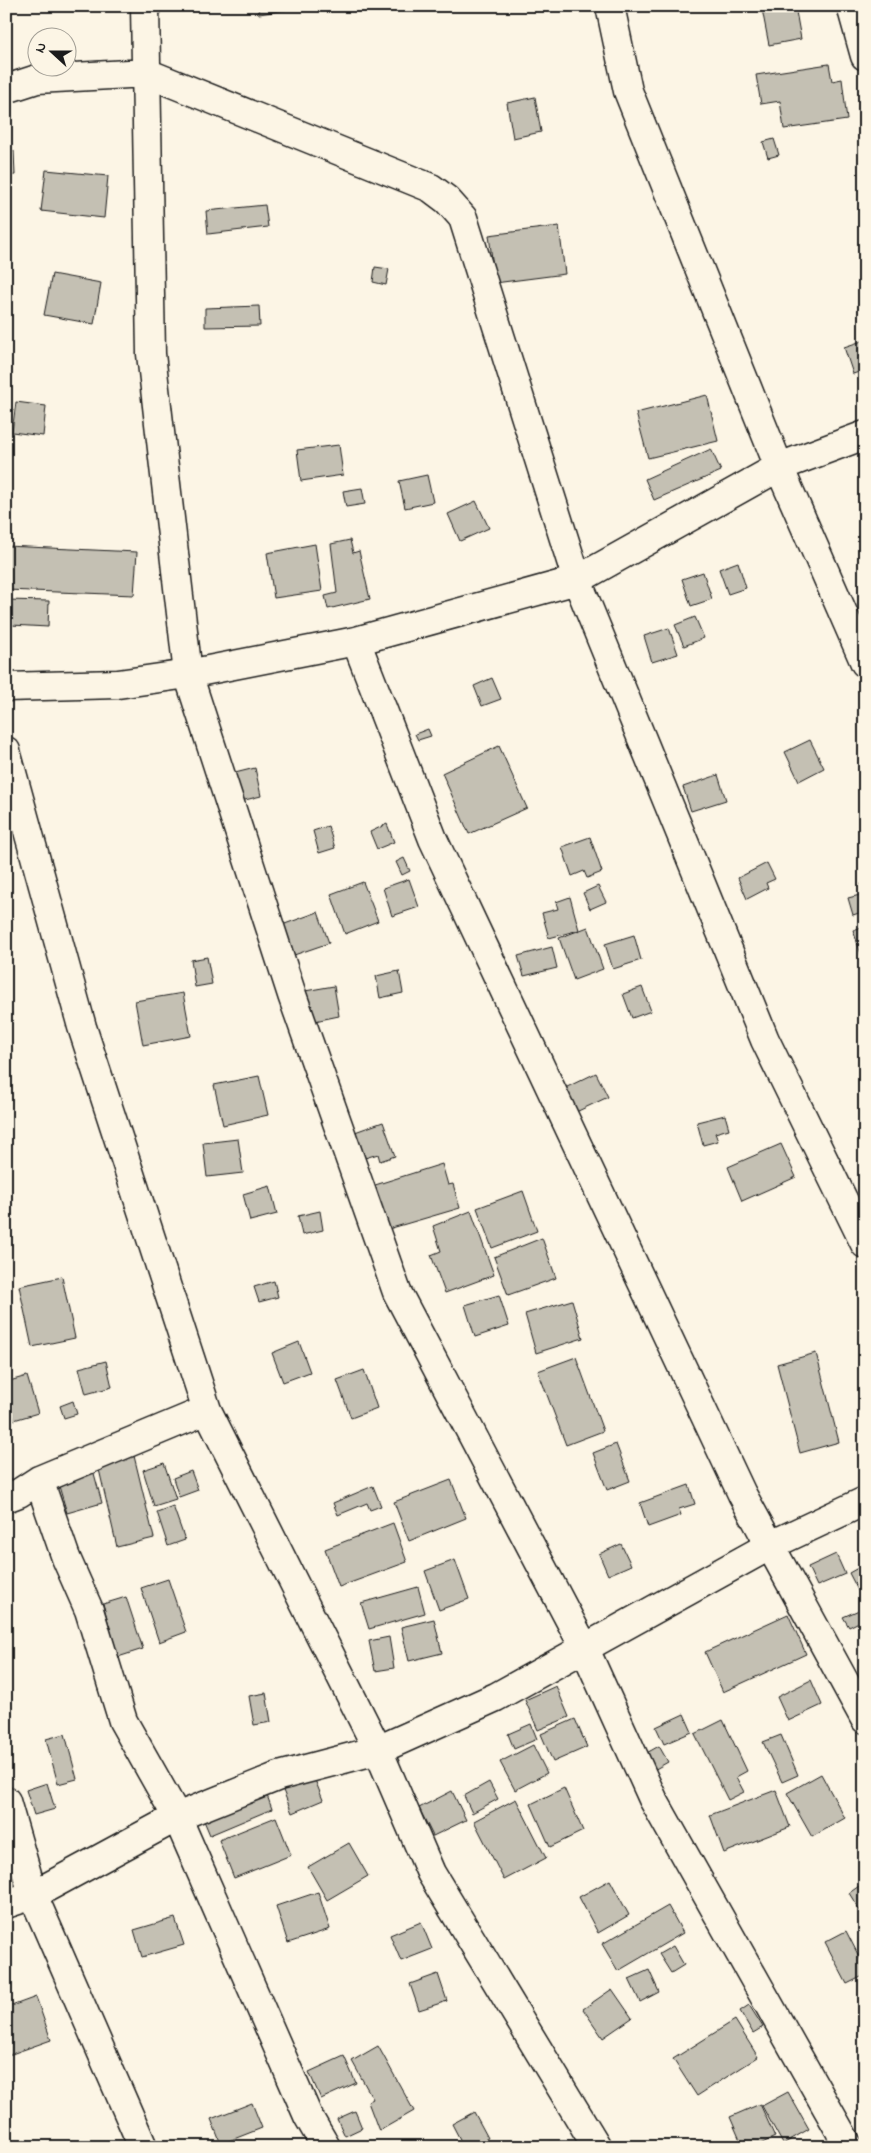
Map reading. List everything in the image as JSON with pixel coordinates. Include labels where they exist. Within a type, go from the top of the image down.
[{"type":"street","points":[[146,6],[151,354],[188,674],[292,996],[397,1292],[584,1647],[653,1799],[849,2147]]},
{"type":"street","points":[[610,6],[628,91],[779,467],[865,664]]},
{"type":"street","points":[[851,6],[865,56]]},
{"type":"street","points":[[6,89],[37,79],[147,73],[431,188],[447,200],[464,218],[577,580],[764,1040],[865,1244]]},
{"type":"street","points":[[6,687],[118,684],[188,674],[356,641],[577,580],[779,467],[865,436]]},
{"type":"street","points":[[356,641],[433,839],[742,1494],[865,1719]]},
{"type":"street","points":[[6,751],[82,1027],[207,1410],[378,1750],[431,1873],[597,2147]]},
{"type":"street","points":[[6,1498],[39,1480],[207,1410]]},
{"type":"street","points":[[39,1480],[66,1558],[89,1610],[123,1722],[177,1817],[308,2116],[326,2147]]},
{"type":"street","points":[[6,1904],[33,1895],[177,1817],[279,1776],[378,1750],[496,1696],[769,1546],[865,1500]]},
{"type":"street","points":[[6,1801],[33,1895],[143,2147]]},
{"type":"building","points":[[258,6],[285,6],[286,10],[259,14]]},
{"type":"building","points":[[773,6],[795,6],[801,39],[769,45],[762,9]]},
{"type":"building","points":[[829,64],[832,81],[842,79],[847,120],[784,129],[780,101],[761,104],[756,75]]},
{"type":"building","points":[[535,97],[541,132],[513,138],[507,103]]},
{"type":"building","points":[[774,139],[779,155],[768,158],[763,142]]},
{"type":"building","points":[[6,151],[14,151],[15,175],[6,176]]},
{"type":"building","points":[[46,170],[108,176],[104,218],[41,211]]},
{"type":"building","points":[[265,205],[268,227],[208,234],[206,211]]},
{"type":"building","points":[[559,226],[565,274],[495,283],[489,235]]},
{"type":"building","points":[[375,267],[389,269],[386,285],[373,282]]},
{"type":"building","points":[[52,274],[101,283],[94,324],[44,315]]},
{"type":"building","points":[[259,306],[260,326],[205,327],[205,308]]},
{"type":"building","points":[[865,340],[865,370],[853,374],[844,347]]},
{"type":"building","points":[[707,395],[718,441],[648,458],[636,413]]},
{"type":"building","points":[[16,402],[46,406],[43,436],[12,432]]},
{"type":"building","points":[[339,445],[343,475],[301,481],[297,450]]},
{"type":"building","points":[[711,449],[721,471],[654,500],[645,479]]},
{"type":"building","points":[[427,475],[433,502],[405,508],[399,481]]},
{"type":"building","points":[[362,488],[365,504],[346,507],[343,491]]},
{"type":"building","points":[[476,501],[489,528],[460,541],[448,514]]},
{"type":"building","points":[[350,540],[353,553],[359,551],[370,599],[328,609],[325,596],[337,593],[331,544]]},
{"type":"building","points":[[315,544],[322,591],[274,598],[267,553]]},
{"type":"building","points":[[6,546],[137,552],[134,595],[6,590]]},
{"type":"building","points":[[738,562],[746,588],[728,594],[719,569]]},
{"type":"building","points":[[703,572],[712,599],[691,606],[682,579]]},
{"type":"building","points":[[6,600],[49,601],[48,627],[11,625],[10,642],[6,642]]},
{"type":"building","points":[[695,617],[704,638],[684,646],[675,625]]},
{"type":"building","points":[[669,628],[678,654],[652,662],[644,636]]},
{"type":"building","points":[[492,678],[501,699],[482,706],[474,686]]},
{"type":"building","points":[[428,729],[431,736],[418,740],[415,734]]},
{"type":"building","points":[[810,740],[824,768],[799,781],[785,752]]},
{"type":"building","points":[[499,746],[527,808],[469,834],[442,773]]},
{"type":"building","points":[[255,768],[261,796],[241,801],[235,773]]},
{"type":"building","points":[[718,775],[726,800],[691,811],[683,787]]},
{"type":"building","points":[[387,824],[394,842],[377,849],[370,832]]},
{"type":"building","points":[[328,826],[335,848],[319,853],[313,831]]},
{"type":"building","points":[[590,837],[602,872],[587,878],[584,871],[572,876],[562,847]]},
{"type":"building","points":[[404,858],[410,871],[402,875],[396,862]]},
{"type":"building","points":[[767,863],[775,879],[766,883],[768,888],[747,899],[738,878]]},
{"type":"building","points":[[409,879],[419,907],[392,916],[383,888]]},
{"type":"building","points":[[363,882],[378,921],[345,934],[331,894]]},
{"type":"building","points":[[865,882],[865,911],[853,915],[848,898],[864,894],[861,884]]},
{"type":"building","points":[[598,886],[606,902],[590,909],[583,893]]},
{"type":"building","points":[[570,897],[579,930],[549,938],[542,913],[558,909],[556,902]]},
{"type":"building","points":[[318,912],[329,943],[294,955],[282,925]]},
{"type":"building","points":[[865,926],[865,966],[853,930]]},
{"type":"building","points":[[588,927],[603,969],[574,980],[559,938]]},
{"type":"building","points":[[634,935],[641,960],[613,969],[605,944]]},
{"type":"building","points":[[552,947],[557,968],[524,976],[518,956]]},
{"type":"building","points":[[207,957],[212,984],[195,987],[191,960]]},
{"type":"building","points":[[399,971],[403,993],[380,998],[376,976]]},
{"type":"building","points":[[334,986],[339,1016],[305,1023],[299,992]]},
{"type":"building","points":[[642,987],[651,1011],[632,1018],[623,994]]},
{"type":"building","points":[[183,993],[191,1036],[143,1045],[135,1001]]},
{"type":"building","points":[[596,1073],[608,1097],[576,1112],[565,1088]]},
{"type":"building","points":[[259,1076],[268,1115],[223,1125],[214,1085]]},
{"type":"building","points":[[725,1115],[729,1129],[715,1133],[718,1141],[703,1145],[697,1122]]},
{"type":"building","points":[[383,1122],[395,1156],[380,1161],[378,1154],[365,1158],[355,1132]]},
{"type":"building","points":[[238,1139],[243,1173],[207,1177],[203,1143]]},
{"type":"building","points":[[781,1144],[796,1177],[742,1201],[728,1167]]},
{"type":"building","points":[[442,1164],[448,1185],[453,1184],[460,1208],[385,1230],[372,1186]]},
{"type":"building","points":[[270,1186],[277,1214],[250,1221],[243,1194]]},
{"type":"building","points":[[523,1191],[537,1231],[492,1248],[477,1208]]},
{"type":"building","points":[[320,1211],[323,1230],[302,1235],[298,1216]]},
{"type":"building","points":[[471,1211],[494,1275],[445,1293],[431,1255],[441,1251],[433,1226]]},
{"type":"building","points":[[542,1238],[556,1278],[508,1295],[494,1257]]},
{"type":"building","points":[[62,1277],[75,1338],[32,1347],[19,1286]]},
{"type":"building","points":[[274,1281],[278,1297],[259,1302],[254,1287]]},
{"type":"building","points":[[499,1295],[509,1326],[475,1337],[465,1305]]},
{"type":"building","points":[[572,1300],[583,1338],[536,1353],[525,1314]]},
{"type":"building","points":[[299,1342],[310,1372],[283,1382],[272,1353]]},
{"type":"building","points":[[816,1353],[839,1442],[800,1453],[777,1364]]},
{"type":"building","points":[[576,1357],[603,1431],[566,1445],[538,1371]]},
{"type":"building","points":[[106,1361],[112,1387],[86,1394],[79,1368]]},
{"type":"building","points":[[364,1370],[377,1408],[351,1418],[337,1380]]},
{"type":"building","points":[[27,1376],[38,1413],[14,1420],[6,1394],[6,1382]]},
{"type":"building","points":[[73,1401],[77,1414],[64,1418],[60,1406]]},
{"type":"building","points":[[616,1444],[630,1481],[607,1490],[593,1453]]},
{"type":"building","points":[[134,1456],[154,1538],[117,1547],[98,1465]]},
{"type":"building","points":[[164,1463],[176,1499],[154,1506],[143,1470]]},
{"type":"building","points":[[92,1466],[102,1503],[67,1513],[56,1476]]},
{"type":"building","points":[[191,1471],[198,1490],[179,1497],[173,1478]]},
{"type":"building","points":[[451,1480],[466,1518],[409,1541],[394,1502]]},
{"type":"building","points":[[689,1485],[695,1504],[679,1509],[681,1515],[648,1527],[640,1503]]},
{"type":"building","points":[[373,1486],[381,1506],[370,1510],[367,1503],[338,1515],[333,1503]]},
{"type":"building","points":[[173,1506],[185,1540],[168,1546],[157,1512]]},
{"type":"building","points":[[393,1523],[407,1562],[339,1587],[325,1549]]},
{"type":"building","points":[[621,1544],[631,1565],[608,1575],[599,1554]]},
{"type":"building","points":[[836,1554],[845,1574],[817,1586],[808,1567]]},
{"type":"building","points":[[455,1560],[469,1599],[439,1610],[425,1571]]},
{"type":"building","points":[[865,1564],[865,1604],[849,1573]]},
{"type":"building","points":[[168,1579],[186,1632],[159,1642],[141,1588]]},
{"type":"building","points":[[418,1587],[425,1613],[369,1629],[361,1603]]},
{"type":"building","points":[[126,1597],[143,1649],[118,1657],[103,1604]]},
{"type":"building","points":[[859,1610],[863,1620],[849,1627],[843,1617]]},
{"type":"building","points":[[788,1614],[806,1654],[723,1692],[705,1652]]},
{"type":"building","points":[[434,1619],[442,1653],[409,1661],[401,1627]]},
{"type":"building","points":[[389,1637],[394,1668],[375,1671],[369,1641]]},
{"type":"building","points":[[811,1680],[822,1705],[788,1721],[777,1697]]},
{"type":"building","points":[[556,1686],[569,1717],[538,1730],[525,1700]]},
{"type":"building","points":[[266,1693],[271,1722],[254,1725],[249,1696]]},
{"type":"building","points":[[684,1714],[692,1732],[664,1744],[656,1727]]},
{"type":"building","points":[[575,1719],[587,1747],[553,1762],[541,1734]]},
{"type":"building","points":[[723,1720],[747,1771],[736,1777],[744,1792],[728,1800],[695,1734]]},
{"type":"building","points":[[531,1724],[537,1739],[514,1749],[508,1734]]},
{"type":"building","points":[[65,1734],[77,1779],[58,1784],[46,1739]]},
{"type":"building","points":[[781,1735],[798,1775],[782,1782],[763,1742]]},
{"type":"building","points":[[533,1745],[547,1773],[515,1790],[500,1762]]},
{"type":"building","points":[[659,1746],[668,1762],[652,1771],[643,1755]]},
{"type":"building","points":[[821,1774],[845,1818],[812,1837],[787,1793]]},
{"type":"building","points":[[313,1775],[323,1800],[292,1813],[282,1788]]},
{"type":"building","points":[[489,1782],[498,1799],[472,1813],[464,1796]]},
{"type":"building","points":[[47,1783],[55,1809],[34,1815],[26,1790]]},
{"type":"building","points":[[564,1788],[583,1831],[550,1847],[531,1804]]},
{"type":"building","points":[[265,1790],[272,1809],[210,1835],[202,1816]]},
{"type":"building","points":[[776,1790],[790,1827],[724,1853],[710,1815]]},
{"type":"building","points":[[452,1791],[466,1820],[433,1836],[419,1808]]},
{"type":"building","points":[[516,1799],[546,1858],[504,1880],[474,1821]]},
{"type":"building","points":[[276,1817],[291,1855],[234,1878],[219,1840]]},
{"type":"building","points":[[349,1843],[368,1876],[327,1900],[308,1867]]},
{"type":"building","points":[[610,1880],[629,1915],[598,1933],[579,1897]]},
{"type":"building","points":[[865,1882],[865,1919],[849,1893]]},
{"type":"building","points":[[318,1892],[330,1929],[288,1943],[276,1906]]},
{"type":"building","points":[[668,1906],[683,1933],[618,1971],[602,1944]]},
{"type":"building","points":[[175,1918],[184,1945],[142,1957],[134,1930]]},
{"type":"building","points":[[421,1922],[432,1949],[401,1961],[390,1935]]},
{"type":"building","points":[[846,1931],[865,1968],[865,1975],[847,1984],[825,1942]]},
{"type":"building","points":[[673,1946],[684,1965],[671,1973],[659,1954]]},
{"type":"building","points":[[649,1970],[659,1992],[640,2002],[629,1979]]},
{"type":"building","points":[[438,1974],[447,2001],[419,2010],[410,1984]]},
{"type":"building","points":[[612,1989],[632,2018],[603,2038],[583,2009]]},
{"type":"building","points":[[36,1997],[51,2040],[6,2056],[6,2008]]},
{"type":"building","points":[[749,2005],[763,2027],[753,2033],[740,2011]]},
{"type":"building","points":[[735,2020],[758,2057],[697,2096],[673,2059]]},
{"type":"building","points":[[378,2046],[414,2111],[379,2131],[368,2102],[373,2099],[352,2061]]},
{"type":"building","points":[[344,2056],[356,2083],[321,2099],[309,2072]]},
{"type":"building","points":[[788,2092],[809,2129],[783,2144],[762,2106]]},
{"type":"building","points":[[252,2103],[262,2128],[221,2144],[211,2119]]},
{"type":"building","points":[[760,2104],[775,2137],[754,2147],[743,2147],[730,2117]]},
{"type":"building","points":[[355,2111],[362,2128],[345,2136],[337,2119]]},
{"type":"building","points":[[474,2112],[488,2138],[470,2147],[464,2147],[452,2124]]}]
